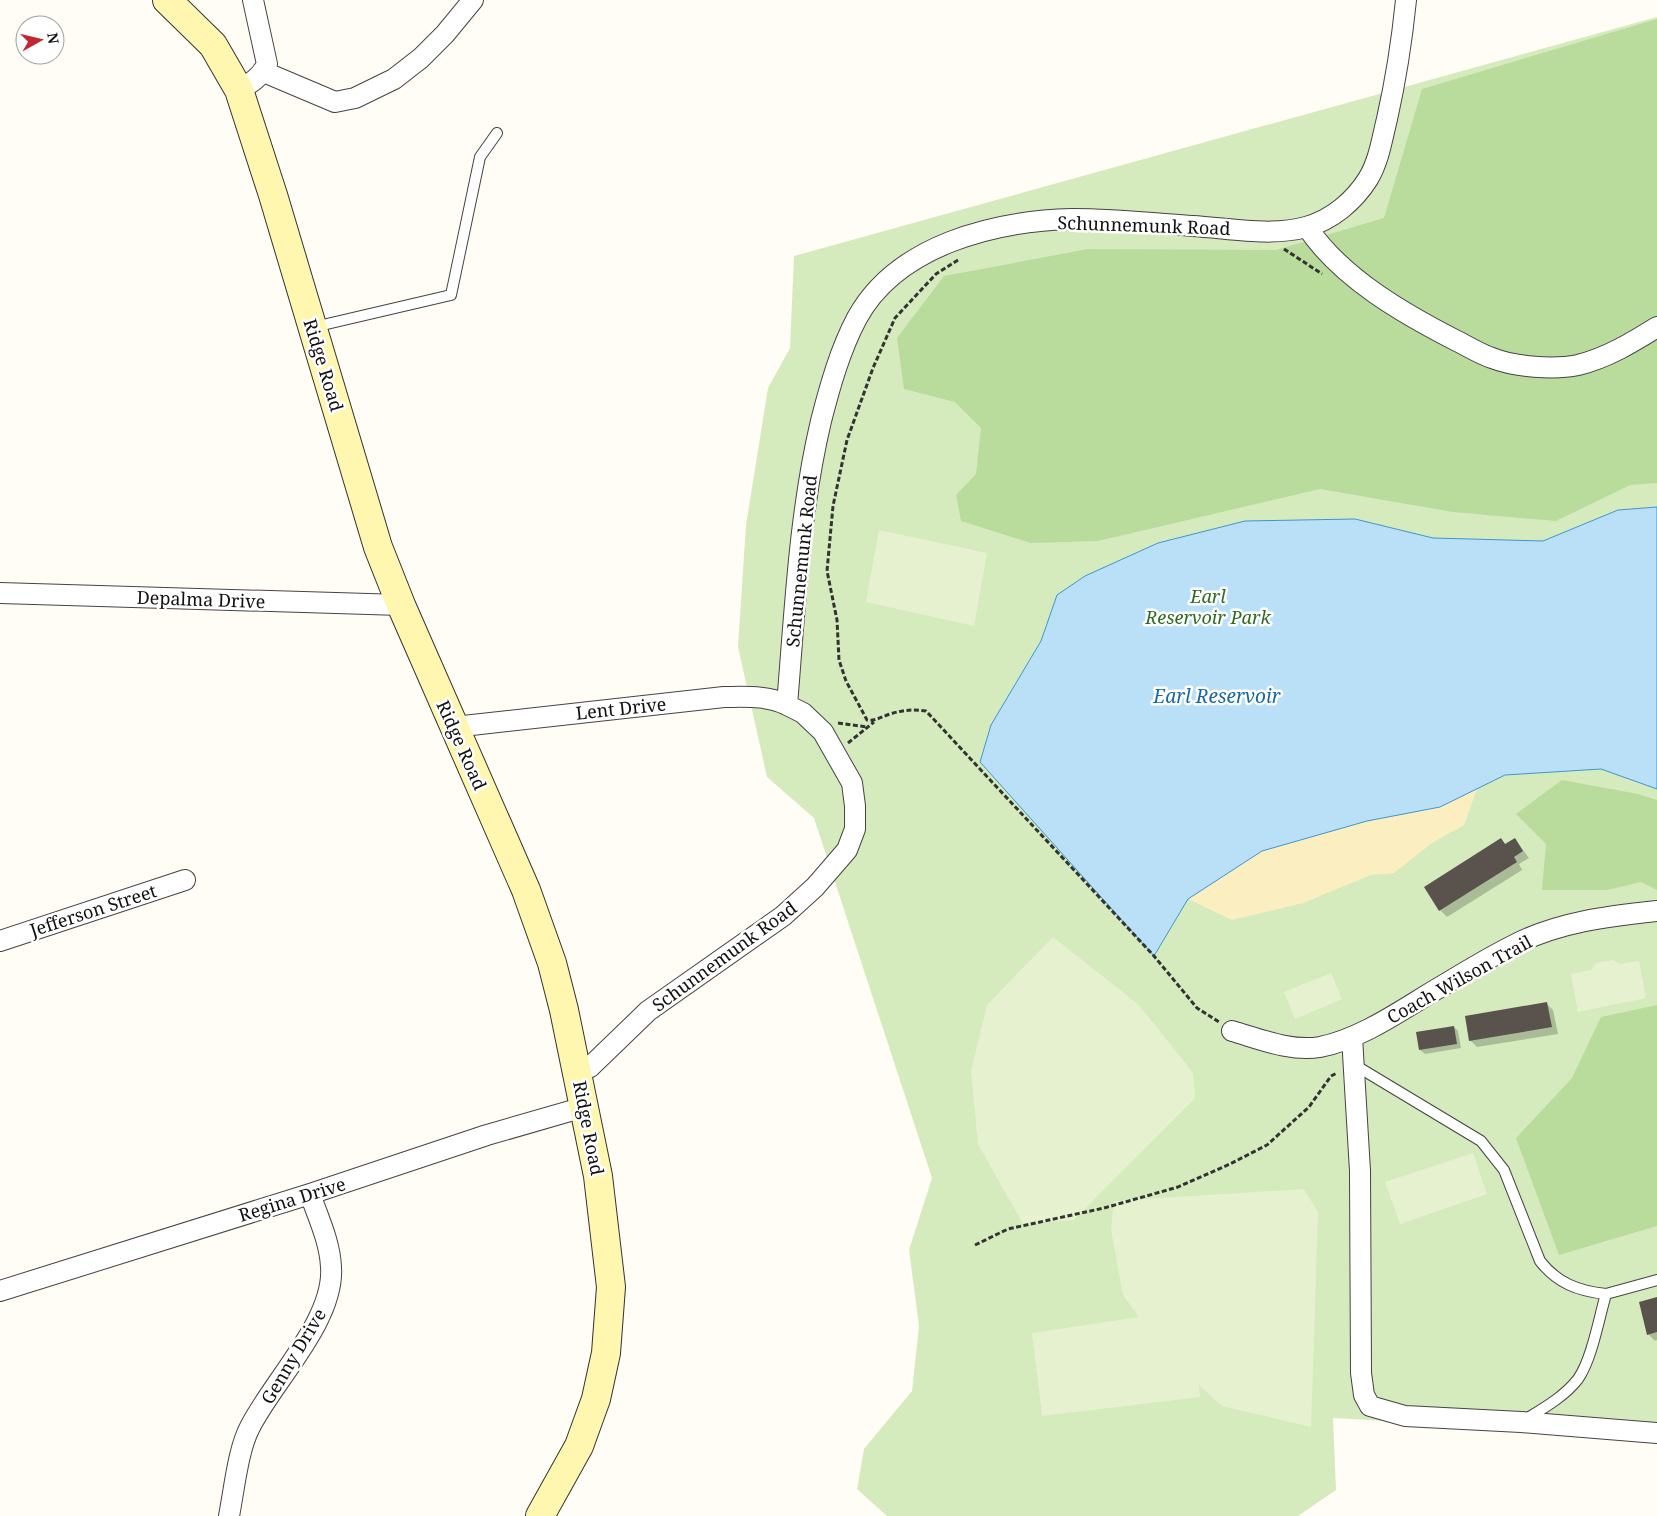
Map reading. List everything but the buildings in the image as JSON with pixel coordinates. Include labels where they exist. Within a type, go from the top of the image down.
[{"type":"street","name":"Ridge Road","points":[[167,0],[213,45],[239,90],[313,327],[378,547],[401,605],[526,890],[552,963],[578,1072],[598,1176],[611,1287],[606,1354],[596,1399],[579,1446],[540,1516]]},
{"type":"street","points":[[239,90],[264,72],[267,59],[253,0]]},
{"type":"street","points":[[264,72],[335,102],[355,98],[394,79],[421,58],[445,34],[473,0]]},
{"type":"street","name":"Schunnemunk Road","points":[[578,1072],[590,1067],[648,1011],[783,916],[815,887],[847,850],[855,829],[852,783],[823,732],[803,713],[787,705],[803,510],[815,446],[832,377],[858,317],[878,289],[900,269],[921,255],[975,233],[1025,224],[1070,219],[1126,221],[1277,232],[1307,227],[1330,218],[1349,202],[1368,179],[1380,149],[1398,67],[1406,0]]},
{"type":"street","points":[[1307,227],[1318,244],[1344,268],[1378,294],[1431,328],[1492,358],[1532,367],[1578,365],[1629,344],[1657,327]]},
{"type":"street","name":"Depalma Drive","points":[[0,593],[401,605]]},
{"type":"street","name":"Lent Drive","points":[[454,727],[724,697],[746,696],[779,701],[787,705]]},
{"type":"street","name":"Jefferson Street","points":[[0,941],[185,880]]},
{"type":"street","name":"Coach Wilson Trail","points":[[1232,1032],[1293,1048],[1320,1047],[1352,1037],[1397,1014],[1516,944],[1559,928],[1602,917],[1657,911]]},
{"type":"street","points":[[1352,1037],[1360,1171],[1361,1373],[1364,1395],[1370,1406],[1375,1409],[1405,1416],[1521,1422],[1657,1433]]},
{"type":"street","name":"Regina Drive","points":[[0,1291],[310,1194],[487,1135],[584,1107]]},
{"type":"street","name":"Genny Drive","points":[[229,1516],[236,1475],[249,1429],[315,1326],[326,1301],[331,1268],[327,1242],[310,1194]]},
{"type":"lane","points":[[313,327],[451,295],[480,157],[497,133]]},
{"type":"lane","points":[[1353,1064],[1481,1141],[1504,1170],[1540,1261],[1549,1273],[1566,1285],[1590,1292],[1606,1294],[1657,1280]]},
{"type":"lane","points":[[1521,1422],[1556,1400],[1578,1378],[1586,1361],[1606,1294]]},
{"type":"path","points":[[1282,247],[1328,278]]},
{"type":"path","points":[[874,721],[867,720],[846,681],[839,660],[838,620],[827,571],[833,506],[848,440],[872,368],[895,318],[936,274],[959,259]]},
{"type":"path","points":[[835,754],[874,721],[890,714],[912,709],[926,711],[1154,956],[1198,1008],[1232,1032]]},
{"type":"path","points":[[975,1244],[1008,1229],[1104,1208],[1178,1187],[1230,1164],[1267,1145],[1309,1107],[1331,1076],[1353,1064]]},
{"type":"green space","name":"Earl Reservoir Park","points":[[1657,17],[1657,1436],[1333,1418],[1336,1490],[1298,1516],[887,1516],[857,1489],[864,1449],[912,1391],[919,1326],[909,1250],[932,1178],[814,818],[767,777],[738,647],[746,525],[768,388],[790,348],[794,256]]},
{"type":"green space","points":[[1657,19],[1657,483],[1630,485],[1556,521],[1453,512],[1320,489],[1098,541],[1031,543],[961,521],[956,495],[976,474],[981,428],[955,402],[904,389],[897,338],[944,276],[1088,249],[1276,250],[1384,218],[1422,89]]},
{"type":"green space","points":[[879,530],[987,553],[974,626],[866,602]]},
{"type":"green space","points":[[1562,780],[1638,794],[1657,800],[1657,890],[1641,882],[1607,890],[1542,890],[1546,844],[1516,814]]},
{"type":"green space","points":[[1053,937],[1139,1005],[1193,1073],[1195,1098],[1074,1220],[1023,1224],[978,1144],[971,1071],[987,1005]]},
{"type":"green space","points":[[1613,960],[1620,964],[1639,961],[1646,998],[1578,1012],[1571,974],[1591,970],[1596,963]]},
{"type":"green space","points":[[1331,973],[1342,999],[1295,1019],[1284,992]]},
{"type":"green space","points":[[1657,1005],[1657,1226],[1559,1255],[1516,1138],[1572,1078],[1601,1017]]},
{"type":"green space","points":[[1473,1153],[1487,1194],[1400,1224],[1385,1182]]},
{"type":"green space","points":[[1304,1189],[1318,1212],[1311,1427],[1222,1406],[1199,1385],[1200,1397],[1042,1416],[1032,1333],[1139,1317],[1123,1295],[1111,1230],[1114,1201]]},
{"type":"sand","points":[[1477,789],[1464,825],[1432,843],[1394,873],[1371,875],[1303,903],[1232,920],[1188,899],[1262,851],[1367,821],[1440,807]]},
{"type":"water","name":"Earl Reservoir","points":[[1657,507],[1657,789],[1601,769],[1505,775],[1440,807],[1367,821],[1262,851],[1188,899],[1154,956],[980,762],[991,725],[1041,641],[1057,595],[1085,576],[1158,543],[1245,521],[1355,519],[1433,538],[1543,541],[1618,510]]}]
